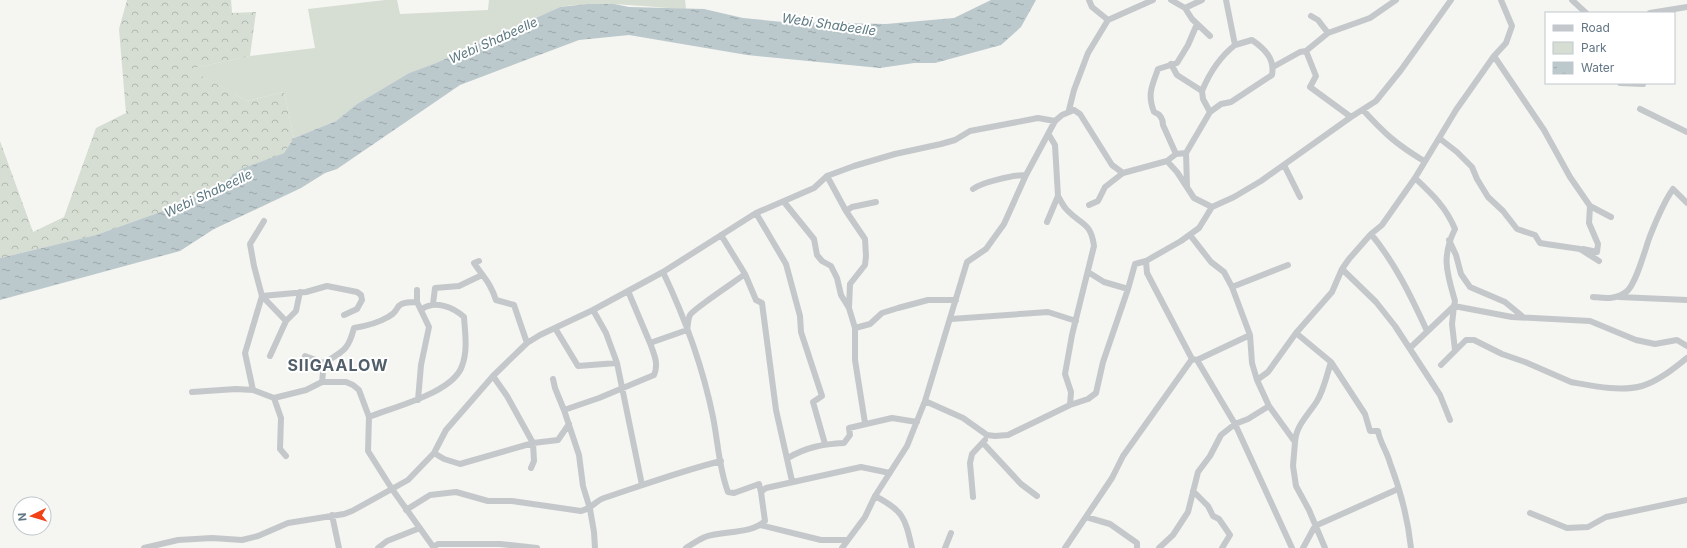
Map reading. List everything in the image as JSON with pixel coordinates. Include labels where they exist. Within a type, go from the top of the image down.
[{"type":"street","points":[[1089,0],[1092,7],[1108,20]]},
{"type":"street","points":[[1123,173],[1112,165],[1080,114],[1074,110],[1069,110],[1074,90],[1088,53],[1108,20],[1153,0]]},
{"type":"street","points":[[1171,0],[1185,8],[1197,24],[1210,36]]},
{"type":"street","points":[[1185,8],[1202,0]]},
{"type":"street","points":[[1226,0],[1235,45]]},
{"type":"street","points":[[1273,67],[1300,52],[1306,51],[1328,33],[1370,18],[1396,0]]},
{"type":"street","points":[[925,402],[963,418],[987,435],[1008,435],[1070,405],[1088,399],[1096,393],[1103,362],[1135,264],[1146,261],[1190,235],[1199,228],[1212,207],[1234,197],[1284,165],[1376,101],[1401,70],[1449,2],[1442,0]]},
{"type":"street","points":[[1257,380],[1268,372],[1296,333],[1332,292],[1342,269],[1371,234],[1382,225],[1415,178],[1456,110],[1494,56],[1506,43],[1512,26],[1501,0]]},
{"type":"street","points":[[1572,0],[1585,12]]},
{"type":"street","points":[[1656,12],[1687,7]]},
{"type":"street","points":[[1311,16],[1318,20],[1328,33]]},
{"type":"street","points":[[1176,154],[1163,125],[1163,120],[1154,112],[1150,96],[1151,86],[1158,69],[1177,63],[1182,56],[1197,24]]},
{"type":"street","points":[[1187,187],[1186,153],[1210,112],[1221,104],[1230,102],[1272,75],[1273,67],[1265,49],[1252,40],[1235,45],[1229,50],[1213,69],[1202,91],[1203,99],[1210,112]]},
{"type":"street","points":[[1306,51],[1316,76],[1310,87],[1351,117]]},
{"type":"street","points":[[1494,56],[1544,130],[1570,177],[1590,206],[1611,217]]},
{"type":"street","points":[[1171,64],[1178,75],[1202,91]]},
{"type":"street","points":[[1640,109],[1687,132]]},
{"type":"street","points":[[842,548],[865,517],[875,496],[907,446],[925,402],[967,262],[986,249],[998,234],[1026,175],[1055,121],[1062,115],[1074,110]]},
{"type":"street","points":[[1363,110],[1398,146],[1424,161]]},
{"type":"street","points":[[144,548],[178,540],[212,538],[242,540],[258,536],[288,523],[344,514],[408,480],[434,453],[446,430],[493,376],[527,342],[628,292],[756,214],[814,188],[827,176],[895,154],[942,144],[955,140],[970,131],[1038,118],[1055,121]]},
{"type":"street","points":[[1047,222],[1058,196],[1055,145],[1049,134]]},
{"type":"street","points":[[1439,138],[1457,152],[1472,167],[1477,179],[1488,197],[1517,229],[1535,235],[1540,243],[1597,252],[1598,244],[1589,223],[1590,206]]},
{"type":"street","points":[[1089,205],[1098,201],[1105,188],[1123,173],[1167,161],[1176,154],[1186,153]]},
{"type":"street","points":[[1167,161],[1194,198],[1212,207]]},
{"type":"street","points":[[1284,165],[1300,197]]},
{"type":"street","points":[[973,189],[978,185],[999,181],[1013,175],[1026,175]]},
{"type":"street","points":[[827,176],[864,239],[866,256],[865,265],[850,284],[849,308],[855,328],[856,367],[864,423]]},
{"type":"street","points":[[1415,178],[1438,199],[1451,219],[1455,229],[1449,240],[1446,266],[1455,301],[1452,324],[1455,350]]},
{"type":"street","points":[[1593,297],[1611,299],[1627,292],[1639,269],[1650,237],[1668,196],[1673,189],[1687,203]]},
{"type":"street","points":[[1058,196],[1066,209],[1082,221],[1092,234],[1094,246],[1065,374],[1071,392],[1070,405]]},
{"type":"street","points":[[784,202],[814,239],[817,255],[822,261],[831,266],[837,278],[840,296],[849,308]]},
{"type":"street","points":[[846,210],[852,206],[876,202]]},
{"type":"street","points":[[756,214],[786,264],[800,316],[801,332],[822,396],[813,402],[825,444]]},
{"type":"street","points":[[264,221],[250,244],[254,266],[262,296],[286,321]]},
{"type":"street","points":[[1371,234],[1387,254],[1411,296],[1427,331]]},
{"type":"street","points":[[721,235],[745,274],[756,300],[762,303],[782,446],[788,458],[792,481]]},
{"type":"street","points":[[1190,235],[1211,262],[1224,272],[1232,287],[1250,335],[1252,363],[1257,380],[1269,406],[1295,442]]},
{"type":"street","points":[[1449,240],[1461,274],[1470,287],[1505,302],[1522,316]]},
{"type":"street","points":[[1580,249],[1599,261]]},
{"type":"street","points":[[479,261],[474,263],[482,275],[488,280],[496,300],[514,304],[527,342]]},
{"type":"street","points":[[1146,261],[1147,272],[1150,280],[1195,359],[1235,424],[1292,548]]},
{"type":"street","points":[[1232,287],[1288,265]]},
{"type":"street","points":[[1342,269],[1386,314],[1410,348],[1427,378],[1440,395],[1450,420]]},
{"type":"street","points":[[663,272],[680,309],[687,330],[713,418],[728,492],[734,493],[759,484],[765,521],[760,525],[747,529],[705,537],[686,548]]},
{"type":"street","points":[[1088,272],[1104,282],[1128,289]]},
{"type":"street","points":[[687,330],[690,316],[695,309],[709,301],[745,274]]},
{"type":"street","points":[[433,304],[435,288],[459,286],[482,275]]},
{"type":"street","points":[[262,296],[300,292],[327,286],[361,294],[362,300],[357,309],[344,315]]},
{"type":"street","points":[[417,290],[417,302],[422,309],[429,327],[421,365],[418,400]]},
{"type":"street","points":[[270,356],[286,321],[296,311],[300,292]]},
{"type":"street","points":[[564,410],[622,389],[654,375],[657,366],[656,361],[628,292]]},
{"type":"street","points":[[253,390],[245,353],[262,296]]},
{"type":"street","points":[[1617,297],[1687,300]]},
{"type":"street","points":[[855,328],[870,324],[882,314],[904,306],[928,300],[956,300]]},
{"type":"street","points":[[305,356],[324,362],[344,351],[352,336],[354,328],[370,325],[390,317],[399,305],[404,302],[417,302]]},
{"type":"street","points":[[369,417],[418,400],[449,383],[462,368],[466,344],[464,317],[455,309],[433,304],[422,309]]},
{"type":"street","points":[[1410,348],[1454,306]]},
{"type":"street","points":[[1454,306],[1512,317],[1522,316],[1544,320],[1590,320],[1636,340],[1655,344],[1677,340],[1687,346]]},
{"type":"street","points":[[593,310],[606,333],[617,363],[642,485]]},
{"type":"street","points":[[951,319],[1048,312],[1076,321]]},
{"type":"street","points":[[555,328],[578,366],[617,363]]},
{"type":"street","points":[[650,344],[687,330]]},
{"type":"street","points":[[1296,333],[1331,362],[1365,414],[1370,431],[1378,431],[1381,444],[1388,455],[1398,488],[1411,548]]},
{"type":"street","points":[[1065,548],[1086,517],[1123,456],[1195,359],[1250,335]]},
{"type":"street","points":[[1441,365],[1466,340],[1474,340],[1502,354],[1525,362],[1571,382],[1613,388],[1642,386],[1668,373],[1687,358]]},
{"type":"street","points":[[322,382],[324,362]]},
{"type":"street","points":[[1325,548],[1296,486],[1293,466],[1295,434],[1306,414],[1318,400],[1331,362]]},
{"type":"street","points":[[493,376],[507,396],[533,443],[534,461],[531,468]]},
{"type":"street","points":[[553,379],[579,455],[583,486],[590,509],[595,548]]},
{"type":"street","points":[[192,392],[222,389],[253,390],[274,398],[306,390],[322,382],[346,382],[353,384],[359,390],[369,417],[368,451],[406,510],[434,548],[438,544],[537,548]]},
{"type":"street","points":[[274,398],[281,418],[280,449],[286,456]]},
{"type":"street","points":[[1159,548],[1173,535],[1188,512],[1198,472],[1210,456],[1221,435],[1235,424],[1248,419],[1269,406]]},
{"type":"street","points":[[788,458],[801,450],[825,444],[844,443],[850,434],[849,428],[864,423],[892,418],[917,422]]},
{"type":"street","points":[[434,453],[450,462],[460,464],[533,443],[558,440],[569,424]]},
{"type":"street","points":[[973,497],[970,463],[972,454],[983,443],[987,435]]},
{"type":"street","points":[[983,443],[1021,484],[1037,496]]},
{"type":"street","points":[[406,510],[430,495],[456,492],[488,501],[512,501],[581,512],[590,509],[602,499],[721,461]]},
{"type":"street","points":[[761,492],[766,488],[792,481],[808,480],[823,474],[861,467],[890,472]]},
{"type":"street","points":[[1303,548],[1315,526],[1398,488]]},
{"type":"street","points":[[1193,491],[1208,506],[1213,516],[1219,519],[1230,535],[1222,548]]},
{"type":"street","points":[[875,496],[888,503],[900,513],[906,524],[912,548]]},
{"type":"street","points":[[1530,513],[1567,528],[1588,527],[1606,517],[1651,509],[1687,500]]},
{"type":"street","points":[[332,516],[339,548]]},
{"type":"street","points":[[1086,517],[1110,524],[1137,543],[1137,548]]},
{"type":"street","points":[[760,525],[821,540],[847,540]]},
{"type":"street","points":[[378,548],[387,541],[420,528]]},
{"type":"street","points":[[945,548],[951,533]]},
{"type":"green space","points":[[127,0],[231,0],[232,13],[256,12],[250,56],[189,69],[247,101],[284,92],[294,138],[284,153],[242,169],[224,182],[177,206],[96,235],[0,258],[0,141],[33,232],[64,217],[96,128],[126,113],[119,29]]},
{"type":"green space","points":[[385,0],[397,0],[400,14],[488,10],[489,0],[685,0],[686,9],[607,4],[560,7],[436,63],[409,73],[357,104],[336,121],[294,138],[284,92],[247,101],[188,69],[250,56],[315,48],[308,9]]},
{"type":"water","name":"Webi Shabeelle","points":[[991,0],[1036,0],[1021,27],[1001,45],[935,63],[914,63],[880,68],[747,55],[629,35],[579,40],[460,85],[337,169],[325,173],[301,188],[214,229],[180,251],[0,300],[0,258],[96,235],[177,206],[224,182],[241,169],[284,153],[294,138],[336,121],[357,104],[409,73],[436,63],[560,7],[587,4],[614,4],[629,7],[704,9],[743,18],[783,22],[886,24],[954,18]]},
{"type":"district","name":"SIIGAALOW","points":[[338,365]]}]
